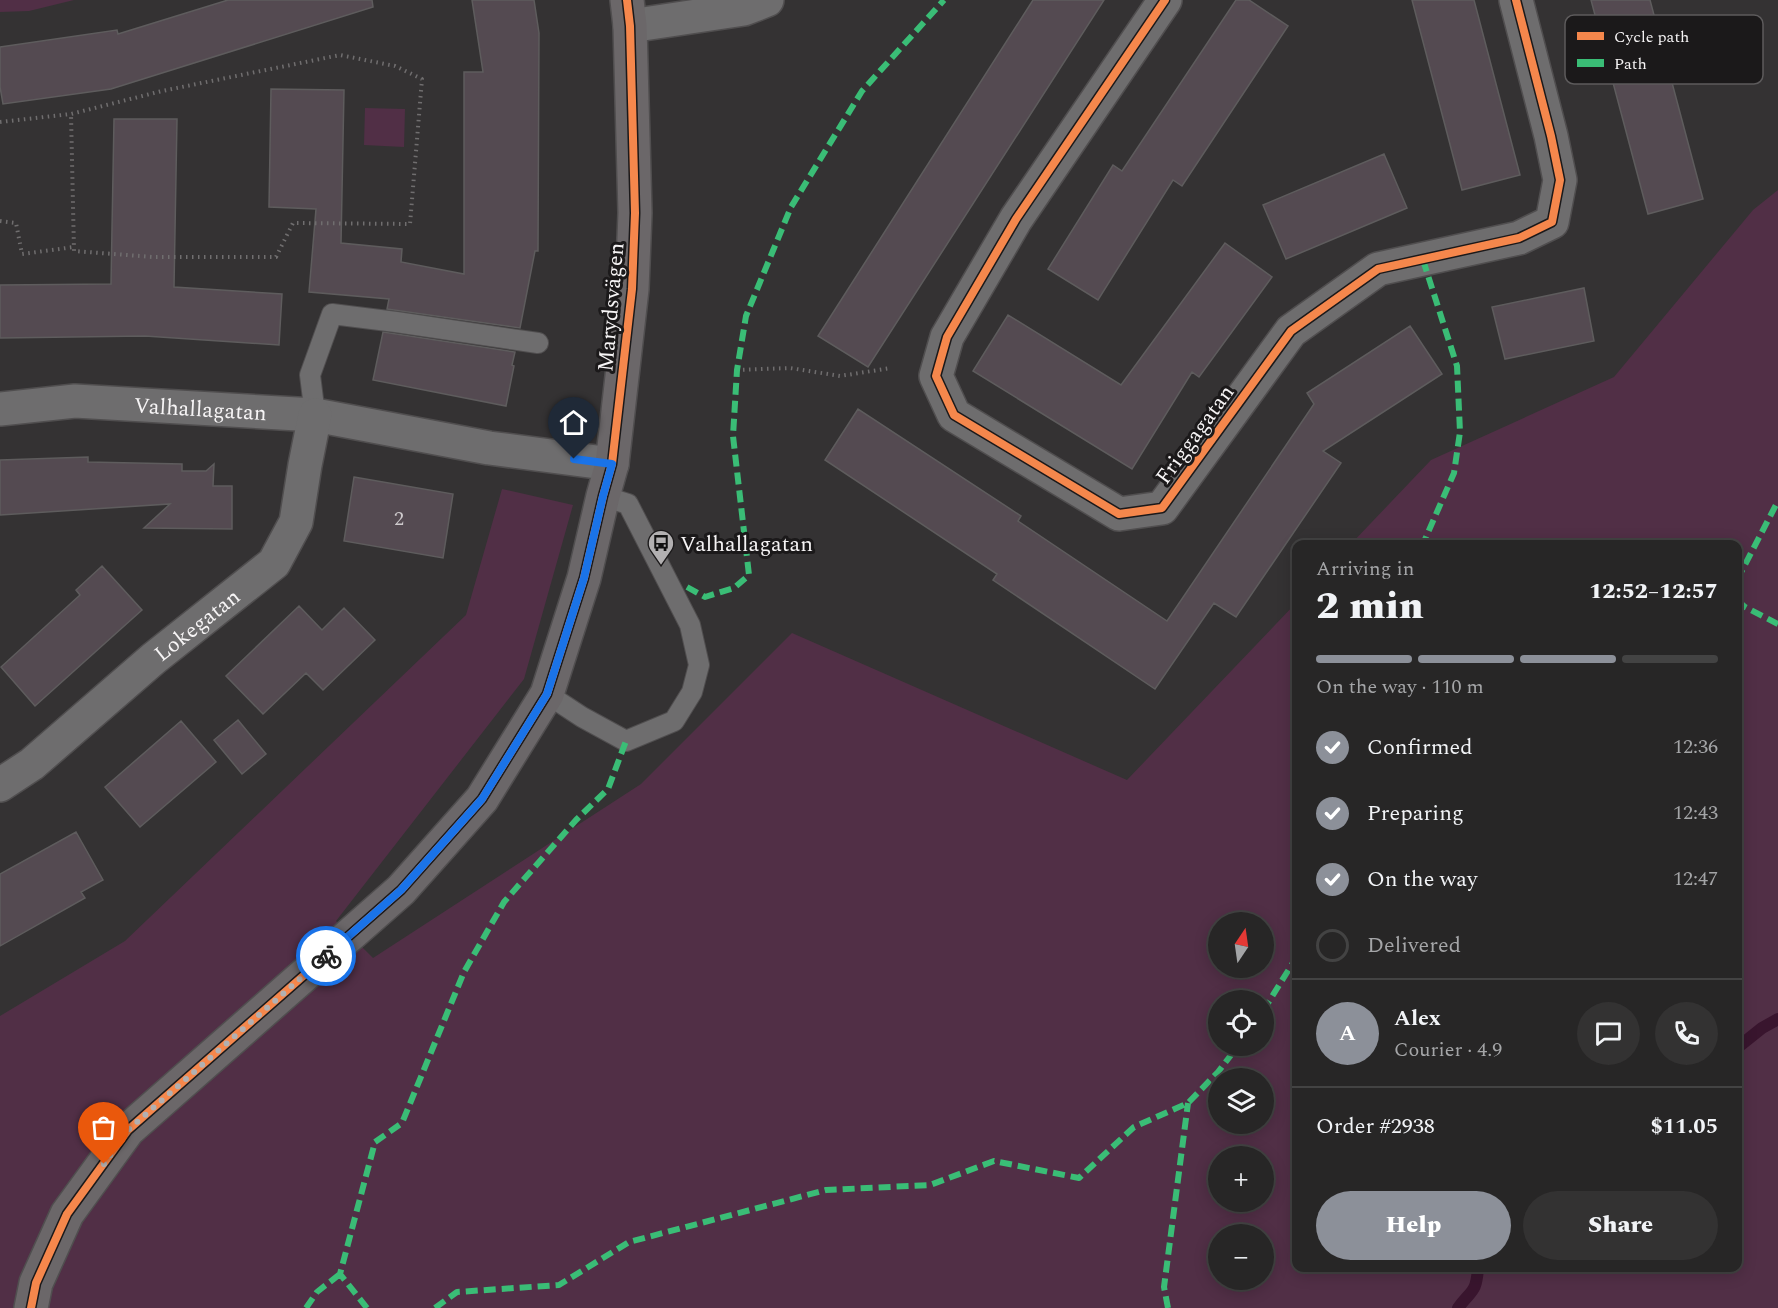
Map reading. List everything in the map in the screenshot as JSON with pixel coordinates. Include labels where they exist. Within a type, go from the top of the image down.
[{"type":"street","points":[[629,13],[744,9],[767,0]]},
{"type":"street","name":"Friggagatan","points":[[1165,0],[1017,219],[947,338],[936,376],[954,415],[1119,514],[1162,508],[1291,331],[1378,269],[1519,238],[1552,222],[1560,180],[1516,0]]},
{"type":"street","name":"Marydsvägen","points":[[31,1308],[36,1283],[67,1214],[128,1130],[401,890],[482,799],[547,694],[584,578],[612,464],[632,289],[635,213],[629,13]]},
{"type":"street","name":"Valhallagatan","points":[[0,410],[75,401],[315,415],[489,448],[612,464]]},
{"type":"street","name":"Lokegatan","points":[[0,785],[32,764],[153,659],[274,563],[296,522],[315,415]]},
{"type":"lane","points":[[315,415],[310,375],[332,314],[538,344]]},
{"type":"lane","points":[[547,694],[582,717],[626,741],[674,721],[692,692],[699,665],[690,625],[628,504],[603,496]]},
{"type":"path","points":[[0,122],[71,114],[162,91],[340,55],[395,66],[422,79],[410,224],[293,223],[276,257],[153,257],[74,251],[71,114]]},
{"type":"path","points":[[0,221],[16,223],[22,254],[74,247]]},
{"type":"path","points":[[737,370],[790,368],[840,376],[891,368]]},
{"type":"shaded area","points":[[0,0],[74,0],[29,11],[0,12]]},
{"type":"shaded area","points":[[365,108],[405,109],[404,147],[364,145]]},
{"type":"shaded area","points":[[1778,190],[1778,1308],[0,1308],[0,1016],[125,941],[466,615],[502,489],[573,505],[524,679],[336,921],[373,958],[641,784],[792,633],[1127,780],[1292,607],[1292,1272],[1742,1272],[1742,540],[1355,540],[1431,460],[1614,377],[1753,210]]},
{"type":"building","points":[[228,0],[372,0],[373,7],[111,89],[3,104],[0,87],[0,47],[117,30],[118,34]]},
{"type":"building","points":[[472,0],[534,0],[539,33],[538,251],[535,251],[520,328],[387,309],[389,299],[309,292],[316,209],[269,207],[271,89],[344,90],[341,243],[402,249],[401,262],[464,274],[464,72],[483,72]]},
{"type":"building","points":[[1033,0],[1104,0],[868,367],[818,336]]},
{"type":"building","points":[[1236,0],[1249,0],[1288,26],[1182,186],[1173,180],[1098,300],[1048,269],[1113,165],[1122,171]]},
{"type":"building","points":[[1412,0],[1474,0],[1520,175],[1462,190]]},
{"type":"building","points":[[1591,0],[1650,0],[1654,15],[1595,15]]},
{"type":"building","points":[[1613,84],[1672,84],[1703,199],[1648,214]]},
{"type":"building","points":[[114,119],[177,119],[174,287],[282,294],[279,345],[145,336],[0,338],[0,285],[111,284]]},
{"type":"building","points":[[1384,154],[1407,208],[1286,259],[1263,205]]},
{"type":"building","points":[[1225,243],[1272,277],[1199,377],[1192,372],[1132,469],[973,371],[1008,315],[1121,385]]},
{"type":"building","points":[[1584,288],[1594,341],[1505,359],[1492,307]]},
{"type":"building","points":[[1410,326],[1442,374],[1323,451],[1341,463],[1236,617],[1214,603],[1155,689],[993,580],[997,574],[825,460],[858,409],[1021,516],[1018,521],[1167,621],[1314,404],[1307,393]]},
{"type":"building","points":[[383,332],[515,352],[506,406],[373,380]]},
{"type":"building","points":[[88,457],[88,462],[182,464],[182,471],[206,471],[214,464],[213,486],[232,486],[232,529],[144,528],[170,504],[0,515],[0,460]]},
{"type":"building","points":[[354,477],[453,494],[443,558],[344,541]]},
{"type":"building","points":[[102,566],[142,610],[35,706],[1,667],[80,595],[76,590]]},
{"type":"building","points":[[299,606],[322,630],[344,608],[375,640],[323,690],[306,673],[263,714],[226,676]]},
{"type":"building","points":[[238,720],[266,754],[242,774],[214,740]]},
{"type":"building","points":[[181,721],[216,762],[140,827],[105,787]]},
{"type":"building","points":[[76,832],[103,880],[81,892],[85,898],[0,946],[0,874]]},
{"type":"waterway","points":[[1742,1044],[1778,1019]]},
{"type":"waterway","points":[[1458,1308],[1472,1291],[1478,1272]]},
{"type":"marked path","points":[[687,587],[705,597],[734,588],[749,575],[733,436],[737,370],[746,316],[791,207],[862,91],[944,0]]},
{"type":"marked path","points":[[1423,260],[1457,366],[1460,432],[1454,473],[1425,540]]},
{"type":"marked path","points":[[1742,570],[1778,501]]},
{"type":"marked path","points":[[1742,604],[1778,624]]},
{"type":"marked path","points":[[367,1308],[340,1274],[375,1142],[402,1123],[464,972],[504,902],[576,820],[608,789],[626,741]]},
{"type":"marked path","points":[[1274,993],[1292,964]]},
{"type":"marked path","points":[[435,1308],[457,1292],[559,1285],[629,1242],[826,1190],[930,1185],[994,1161],[1079,1178],[1134,1127],[1188,1103],[1230,1056]]},
{"type":"marked path","points":[[1168,1308],[1164,1287],[1188,1103]]},
{"type":"marked path","points":[[306,1308],[317,1292],[340,1274]]},
{"type":"cycle path","points":[[31,1308],[36,1283],[67,1214],[128,1130],[401,890],[482,799],[547,694],[584,578],[612,464],[632,289],[635,213],[630,26],[627,0]]},
{"type":"cycle path","points":[[1165,0],[1016,219],[947,337],[936,376],[954,415],[1119,514],[1162,508],[1291,331],[1378,269],[1519,238],[1552,222],[1560,180],[1516,0]]},
{"type":"way so far","points":[[104,1164],[128,1130],[326,956]]},
{"type":"place","name":"Valhallagatan","points":[[661,566]]},
{"type":"route","points":[[326,956],[401,890],[482,799],[547,694],[584,578],[612,464],[574,459]]}]
